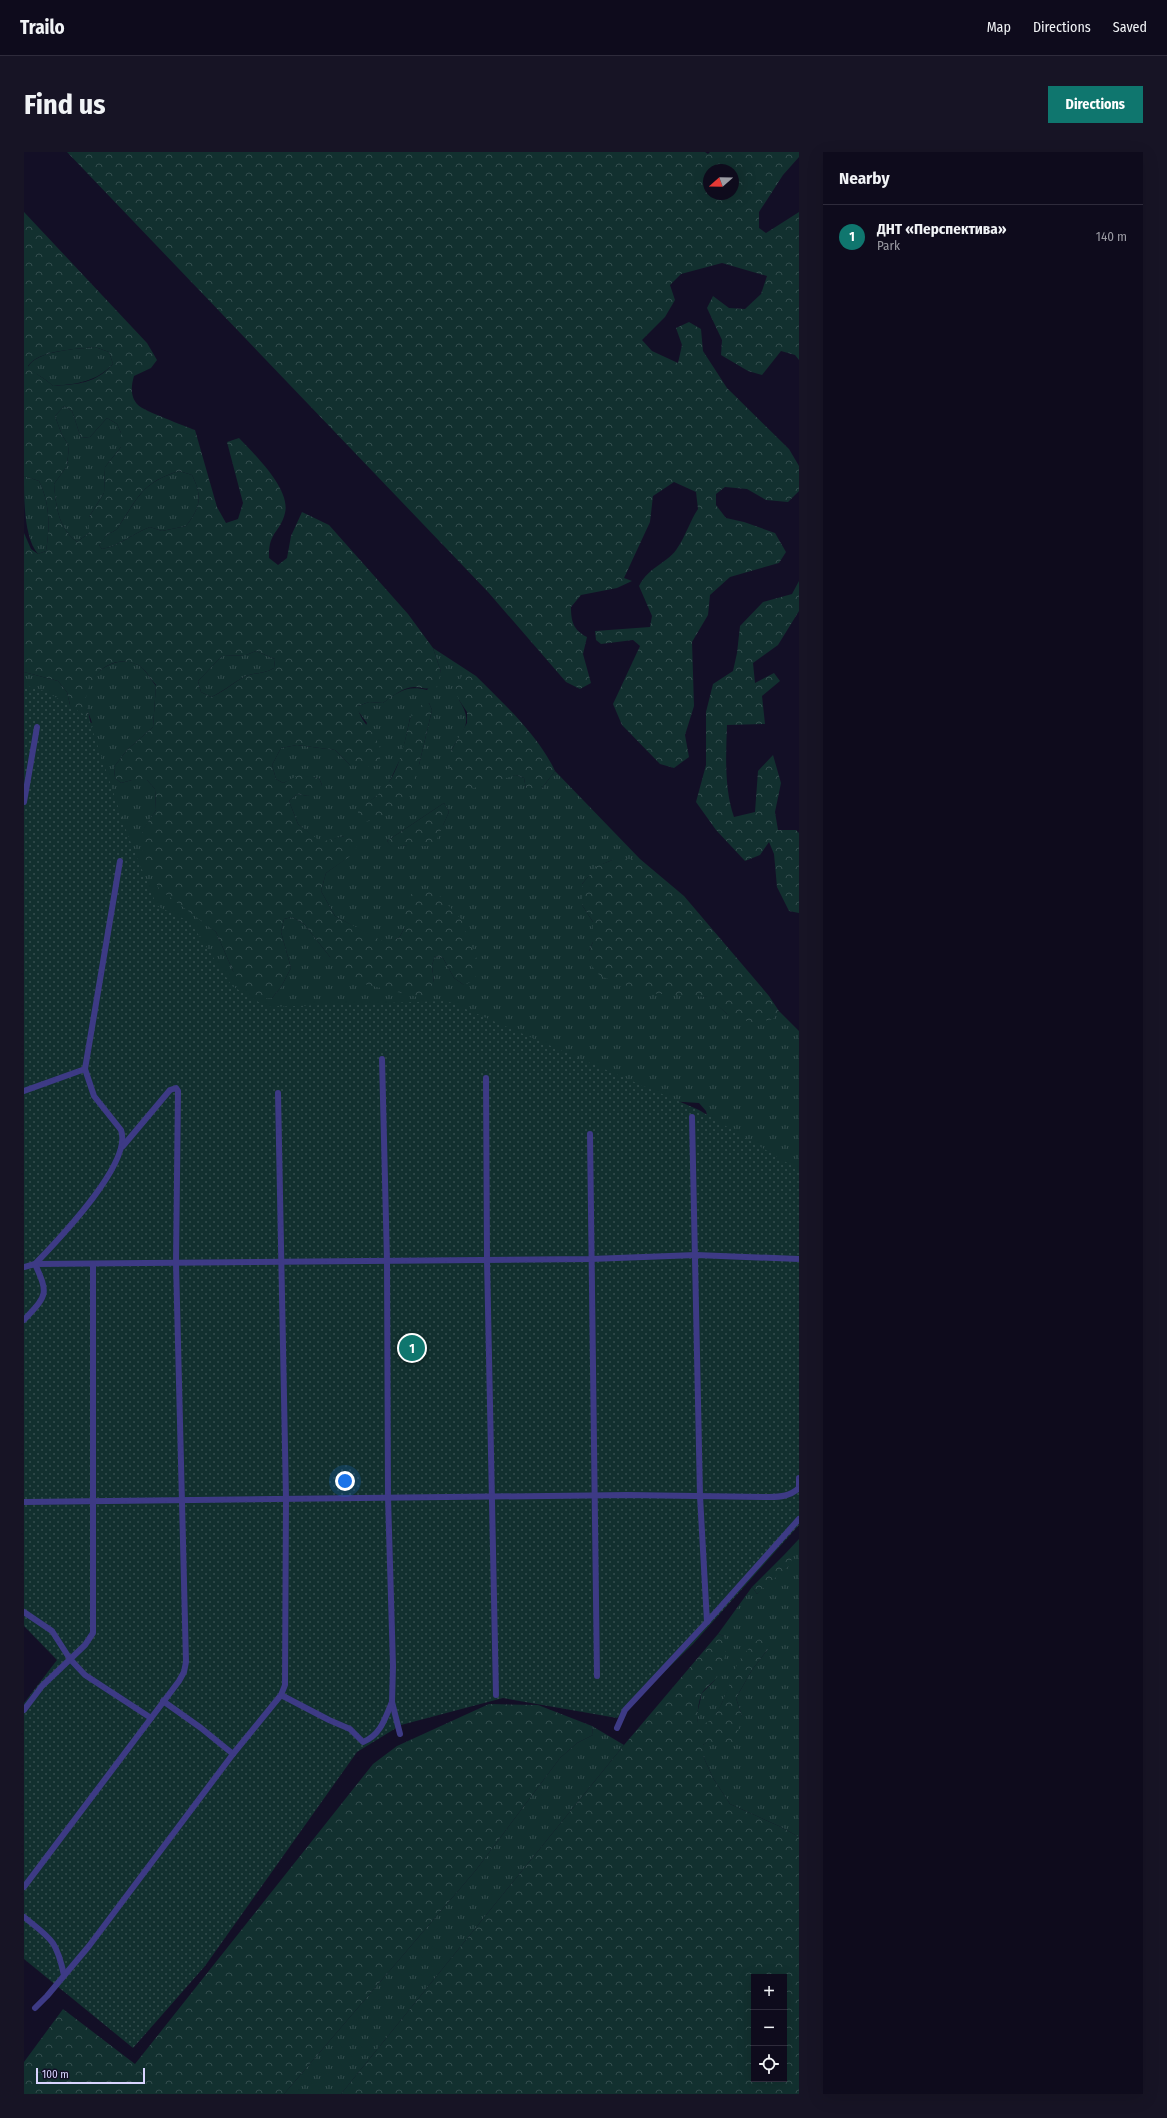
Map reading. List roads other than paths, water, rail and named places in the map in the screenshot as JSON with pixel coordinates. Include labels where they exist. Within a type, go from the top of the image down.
[{"type":"street","points":[[24,802],[37,727]]},
{"type":"street","points":[[120,861],[86,1070],[94,1096],[121,1130],[123,1136],[123,1146]]},
{"type":"street","points":[[382,1059],[387,1261],[388,1497],[393,1666],[392,1702],[400,1734]]},
{"type":"street","points":[[24,1091],[86,1070]]},
{"type":"street","points":[[486,1078],[487,1260],[496,1695]]},
{"type":"street","points":[[24,1888],[184,1672],[186,1662],[176,1263],[178,1091],[176,1088],[170,1090],[123,1146],[116,1162],[79,1216],[35,1264]]},
{"type":"street","points":[[35,2008],[89,1946],[233,1754],[281,1695],[285,1685],[286,1498],[278,1093]]},
{"type":"street","points":[[692,1117],[700,1496],[707,1622]]},
{"type":"street","points":[[590,1134],[597,1676]]},
{"type":"street","points":[[25,1267],[35,1264],[591,1259],[696,1255],[799,1259]]},
{"type":"street","points":[[24,1320],[45,1295],[45,1286],[35,1264]]},
{"type":"street","points":[[24,1710],[42,1686],[90,1639],[93,1633],[93,1264]]},
{"type":"street","points":[[24,1502],[594,1495],[785,1496],[799,1488],[799,1478]]},
{"type":"street","points":[[617,1728],[625,1710],[707,1622],[799,1519]]},
{"type":"street","points":[[24,1612],[52,1631],[70,1659],[85,1675],[151,1718]]},
{"type":"street","points":[[281,1695],[329,1720],[350,1729],[363,1742],[370,1739],[380,1730],[392,1702]]},
{"type":"street","points":[[163,1701],[201,1728],[233,1754]]},
{"type":"street","points":[[24,1917],[51,1939],[59,1952],[64,1975]]},
{"type":"place","name":"ДНТ «Перспектива»","points":[[412,1348]]}]
